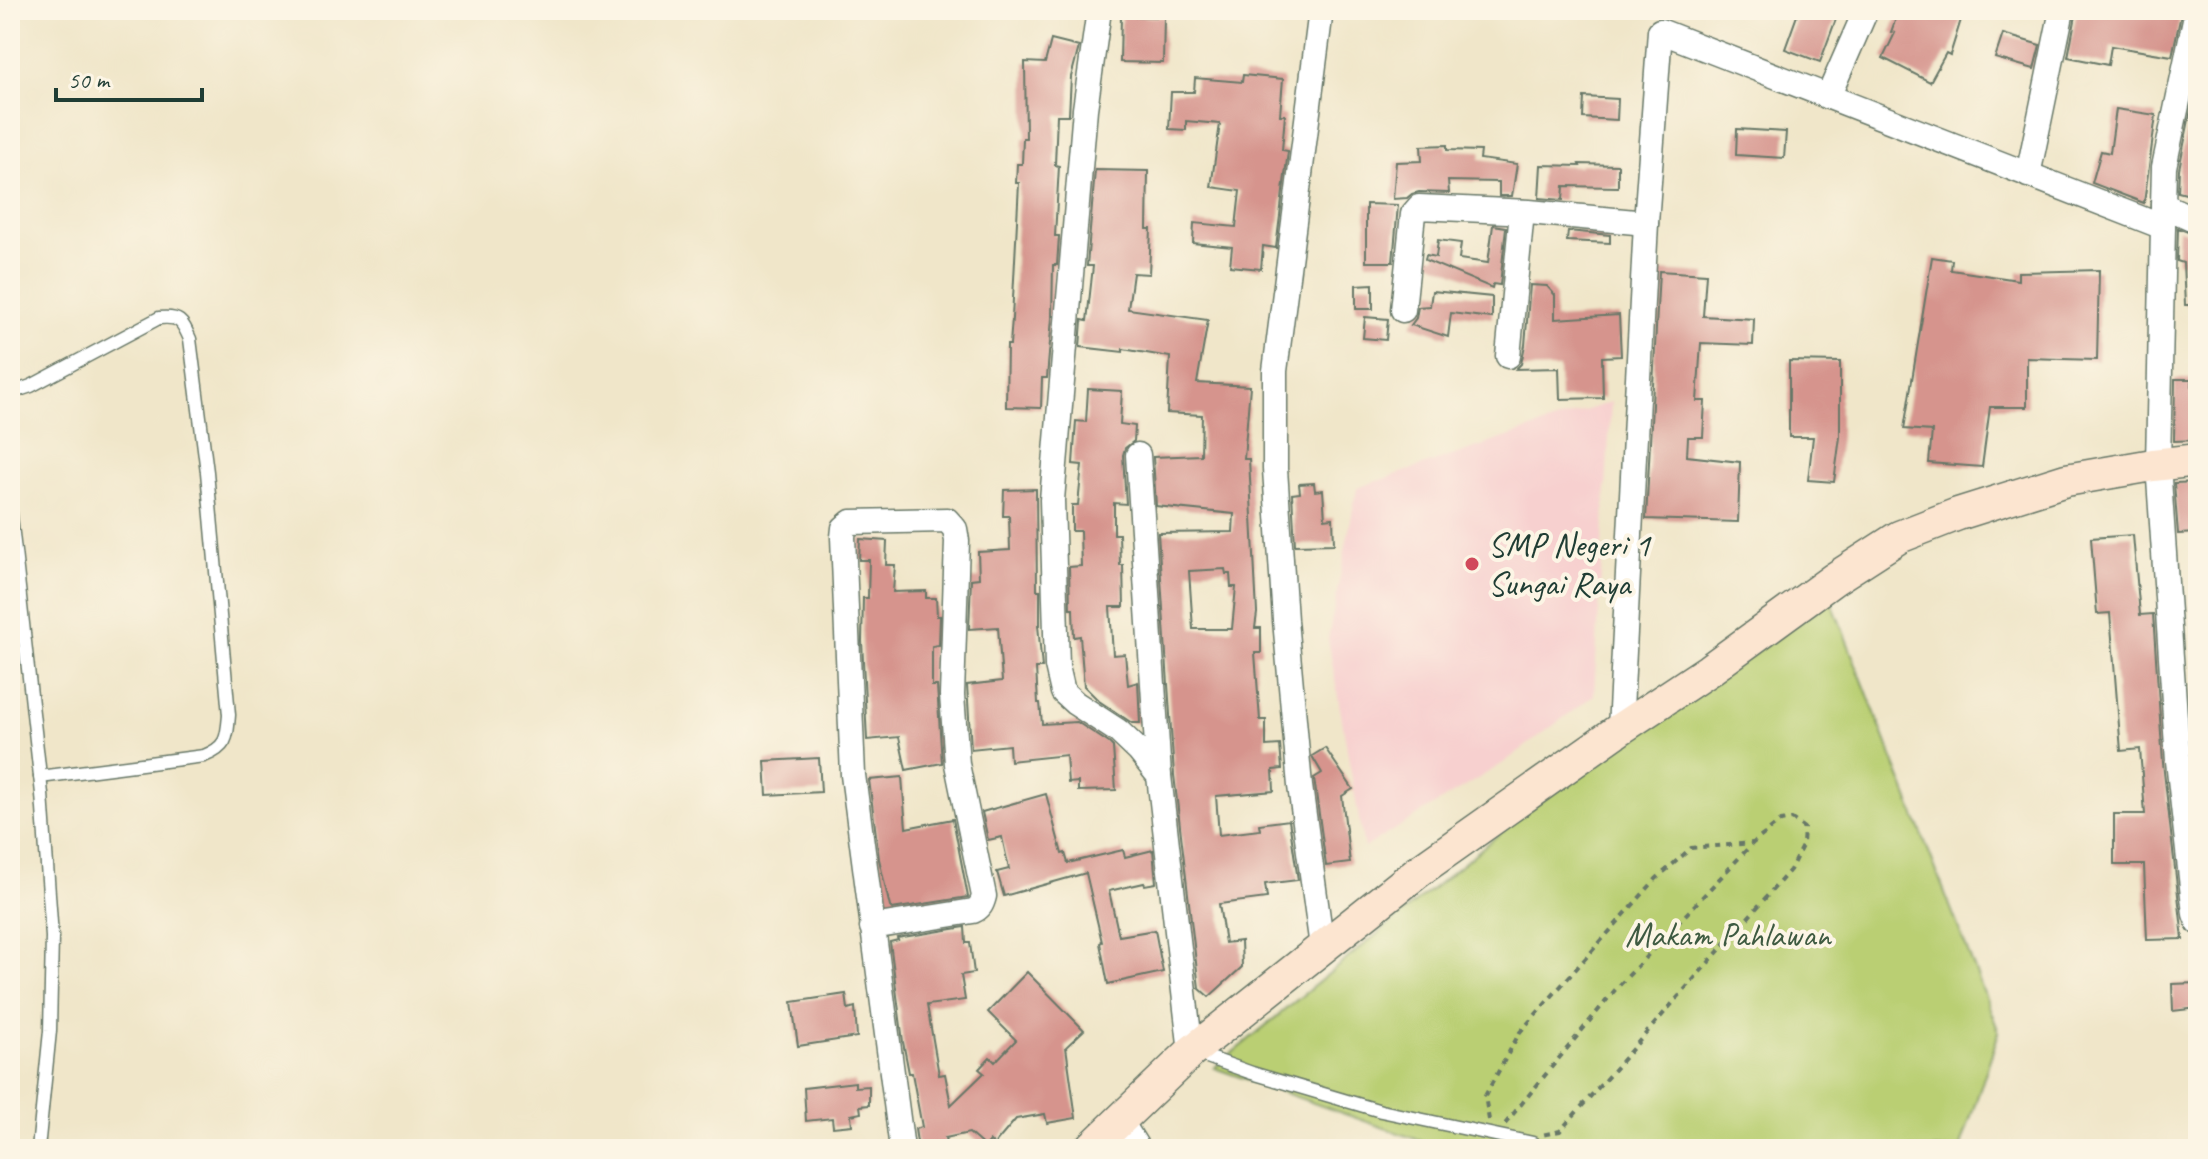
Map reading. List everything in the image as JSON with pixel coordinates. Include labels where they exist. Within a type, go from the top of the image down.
[{"type":"main road","points":[[1090,1149],[1191,1052],[1420,870],[1709,670],[1834,579],[1899,537],[1958,514],[2066,480],[2198,460]]},
{"type":"street","points":[[1099,10],[1085,109],[1052,500],[1057,666],[1063,692],[1118,731],[1159,776]]},
{"type":"street","points":[[1321,10],[1290,242],[1275,385],[1275,469],[1300,786],[1322,947]]},
{"type":"street","points":[[1828,97],[1866,10]]},
{"type":"street","points":[[2028,175],[2062,10]]},
{"type":"street","points":[[2197,10],[2164,167],[2158,464],[2178,761],[2198,922]]},
{"type":"street","points":[[1620,729],[1646,223],[1661,21],[1828,97],[2028,175],[2163,216],[2198,221]]},
{"type":"street","points":[[1403,310],[1415,209],[1425,206],[1646,223]]},
{"type":"street","points":[[1508,356],[1522,212]]},
{"type":"street","points":[[1138,455],[1159,776],[1191,1052]]},
{"type":"street","points":[[872,927],[973,911],[982,904],[984,896],[957,764],[952,695],[957,541],[955,529],[947,520],[851,522],[844,528],[853,775],[872,927],[902,1149]]},
{"type":"street","points":[[1120,1120],[1138,1149]]},
{"type":"lane","points":[[10,393],[31,386],[159,318],[172,317],[183,323],[190,339],[207,472],[229,715],[227,735],[218,751],[204,756],[40,777]]},
{"type":"lane","points":[[10,507],[40,777],[52,937],[50,1031],[38,1149]]},
{"type":"lane","points":[[1191,1052],[1381,1111],[1492,1135],[1535,1140]]},
{"type":"path","points":[[1512,1128],[1504,1126],[1615,990],[1753,843],[1781,821],[1792,819],[1804,828],[1803,844],[1790,870],[1560,1131],[1535,1140]]},
{"type":"path","points":[[1492,1135],[1485,1096],[1520,1032],[1656,879],[1691,848],[1753,843]]},
{"type":"shaded area","name":"SMP Negeri 1 Sungai Raya","points":[[1611,402],[1594,695],[1502,764],[1364,848],[1328,639],[1357,488]]},
{"type":"green space","name":"Makam Pahlawan","points":[[1831,600],[1999,1032],[1960,1149],[1444,1149],[1214,1068],[1532,807]]},
{"type":"building","points":[[1799,10],[1811,10],[1836,19],[1820,62],[1785,49]]},
{"type":"building","points":[[1899,10],[1964,10],[1950,55],[1946,53],[1930,82],[1883,58],[1895,33],[1891,32]]},
{"type":"building","points":[[2077,10],[2182,10],[2172,56],[2111,46],[2108,65],[2068,57]]},
{"type":"building","points":[[1121,16],[1164,17],[1163,63],[1120,62]]},
{"type":"building","points":[[2003,34],[2040,45],[2034,69],[1995,58]]},
{"type":"building","points":[[1051,40],[1079,47],[1071,77],[1069,115],[1057,115],[1055,165],[1059,166],[1055,236],[1059,236],[1057,265],[1053,265],[1047,378],[1042,378],[1041,408],[1006,407],[1007,345],[1010,345],[1012,318],[1019,183],[1016,183],[1017,164],[1022,164],[1023,138],[1026,138],[1025,62],[1045,63]]},
{"type":"building","points":[[1243,75],[1283,79],[1280,115],[1285,115],[1282,150],[1288,151],[1276,248],[1263,246],[1261,269],[1230,266],[1232,247],[1193,243],[1194,223],[1236,227],[1240,191],[1211,187],[1220,124],[1186,121],[1186,130],[1169,129],[1171,92],[1194,92],[1195,78],[1242,82]]},
{"type":"building","points":[[2195,90],[2198,91],[2198,204],[2188,200],[2190,195],[2178,192],[2179,169]]},
{"type":"building","points":[[1584,97],[1618,99],[1617,120],[1583,118]]},
{"type":"building","points":[[2116,109],[2156,115],[2144,203],[2092,183],[2101,151],[2110,153]]},
{"type":"building","points":[[1737,129],[1786,132],[1784,158],[1736,155]]},
{"type":"building","points":[[1447,145],[1447,150],[1481,151],[1480,159],[1517,164],[1512,196],[1499,196],[1499,182],[1448,181],[1449,193],[1419,192],[1407,198],[1393,199],[1396,162],[1422,161],[1421,146]]},
{"type":"building","points":[[1541,165],[1618,165],[1618,187],[1564,186],[1563,200],[1539,198]]},
{"type":"building","points":[[1095,170],[1148,171],[1147,229],[1151,229],[1149,274],[1133,273],[1128,309],[1208,320],[1197,383],[1250,386],[1244,459],[1249,459],[1257,613],[1255,628],[1261,628],[1261,653],[1255,653],[1260,720],[1266,720],[1266,746],[1280,745],[1282,769],[1273,770],[1274,791],[1216,796],[1219,835],[1260,830],[1259,824],[1289,820],[1298,880],[1265,884],[1267,898],[1219,904],[1225,943],[1241,941],[1242,967],[1209,997],[1199,988],[1174,775],[1158,533],[1233,532],[1234,514],[1156,506],[1153,457],[1201,455],[1202,415],[1167,413],[1170,357],[1123,349],[1123,352],[1080,347],[1082,320],[1087,321],[1093,266],[1087,266]],"holes":[[[1225,569],[1226,574],[1230,574],[1231,587],[1236,587],[1232,629],[1193,629],[1189,571]]]},
{"type":"building","points":[[1366,204],[1398,205],[1393,262],[1366,262]]},
{"type":"building","points":[[1493,225],[1506,227],[1500,285],[1493,284],[1492,288],[1425,260],[1426,255],[1436,257],[1438,240],[1461,243],[1459,259],[1488,263]]},
{"type":"building","points":[[2178,228],[2198,236],[2198,305],[2185,305],[2183,263],[2177,261]]},
{"type":"building","points":[[1568,231],[1610,235],[1610,243],[1567,241]]},
{"type":"building","points":[[1932,257],[1952,260],[1951,270],[2018,280],[2018,272],[2099,270],[2097,360],[2027,358],[2027,407],[1990,407],[1982,467],[1929,463],[1932,431],[1904,429]]},
{"type":"building","points":[[1659,271],[1706,274],[1703,316],[1754,319],[1753,345],[1701,343],[1697,401],[1705,401],[1703,437],[1688,437],[1687,456],[1740,462],[1738,522],[1646,519]]},
{"type":"building","points":[[1373,284],[1373,309],[1356,309],[1356,285]]},
{"type":"building","points":[[1530,285],[1547,286],[1555,295],[1555,319],[1619,315],[1621,356],[1602,357],[1603,398],[1560,399],[1559,368],[1516,369],[1521,364],[1525,345]]},
{"type":"building","points":[[1432,291],[1492,297],[1492,318],[1451,313],[1448,337],[1411,325],[1418,307],[1430,306]]},
{"type":"building","points":[[1365,317],[1388,319],[1386,340],[1363,338]]},
{"type":"building","points":[[1789,361],[1840,362],[1840,437],[1834,482],[1808,480],[1813,437],[1789,437]]},
{"type":"building","points":[[2175,379],[2192,379],[2192,387],[2198,386],[2198,440],[2174,441]]},
{"type":"building","points":[[1088,389],[1122,391],[1120,424],[1135,426],[1134,441],[1125,448],[1123,455],[1126,504],[1114,503],[1114,534],[1119,534],[1120,565],[1123,565],[1124,607],[1110,607],[1113,655],[1125,654],[1128,685],[1138,682],[1140,723],[1132,723],[1099,701],[1084,686],[1080,636],[1074,637],[1069,567],[1081,566],[1080,531],[1072,531],[1072,505],[1078,505],[1082,465],[1073,464],[1076,421],[1086,422]]},
{"type":"building","points":[[2198,482],[2198,533],[2178,534],[2174,483]]},
{"type":"building","points":[[1314,483],[1315,491],[1323,490],[1325,519],[1333,518],[1334,544],[1295,545],[1292,494],[1300,493],[1299,484]]},
{"type":"building","points":[[1036,489],[1037,590],[1040,590],[1038,625],[1042,668],[1036,668],[1042,724],[1077,722],[1109,743],[1113,747],[1116,790],[1078,791],[1078,782],[1068,783],[1066,755],[1010,761],[1009,745],[971,749],[967,685],[1002,681],[998,627],[969,629],[971,579],[979,578],[978,552],[1010,550],[1009,516],[1003,516],[1004,490]]},
{"type":"building","points":[[2133,535],[2140,615],[2153,614],[2163,763],[2183,939],[2147,940],[2144,865],[2114,865],[2114,814],[2145,814],[2140,749],[2121,751],[2110,613],[2097,614],[2091,538]]},
{"type":"building","points":[[860,539],[887,541],[886,565],[895,565],[893,592],[926,591],[926,598],[936,598],[937,616],[940,616],[939,645],[932,646],[932,686],[937,686],[942,763],[906,770],[899,737],[867,740],[862,641],[863,598],[868,598],[869,560],[859,560]]},
{"type":"building","points":[[1325,748],[1353,789],[1342,796],[1350,863],[1326,866],[1314,778],[1322,773],[1312,756]]},
{"type":"building","points":[[819,758],[821,792],[767,795],[765,761]]},
{"type":"building","points":[[902,777],[906,828],[953,819],[968,897],[890,907],[879,859],[869,780]]},
{"type":"building","points":[[1046,794],[1062,854],[1065,853],[1068,863],[1123,850],[1125,857],[1153,850],[1156,883],[1109,891],[1119,936],[1155,930],[1163,972],[1108,984],[1086,873],[1004,896],[997,872],[1009,869],[1002,837],[988,840],[982,812]]},
{"type":"building","points":[[965,927],[974,973],[961,975],[965,1000],[927,1005],[939,1075],[945,1074],[951,1105],[984,1073],[979,1069],[990,1057],[995,1062],[1016,1040],[988,1012],[1027,972],[1084,1030],[1066,1047],[1076,1118],[1047,1123],[1045,1114],[1016,1119],[994,1145],[990,1141],[985,1147],[969,1133],[945,1138],[947,1149],[918,1149],[915,1129],[922,1127],[903,1042],[890,942],[897,938]]},
{"type":"building","points":[[2198,983],[2198,1008],[2173,1011],[2172,984]]},
{"type":"building","points":[[846,994],[848,1009],[855,1007],[857,1037],[798,1046],[792,1002]]},
{"type":"building","points":[[855,1082],[855,1087],[869,1086],[869,1105],[860,1106],[861,1113],[851,1115],[852,1125],[833,1127],[832,1118],[806,1121],[804,1088]]},
{"type":"place","name":"SMP Negeri 1 Sungai Raya","points":[[1472,564]]}]
